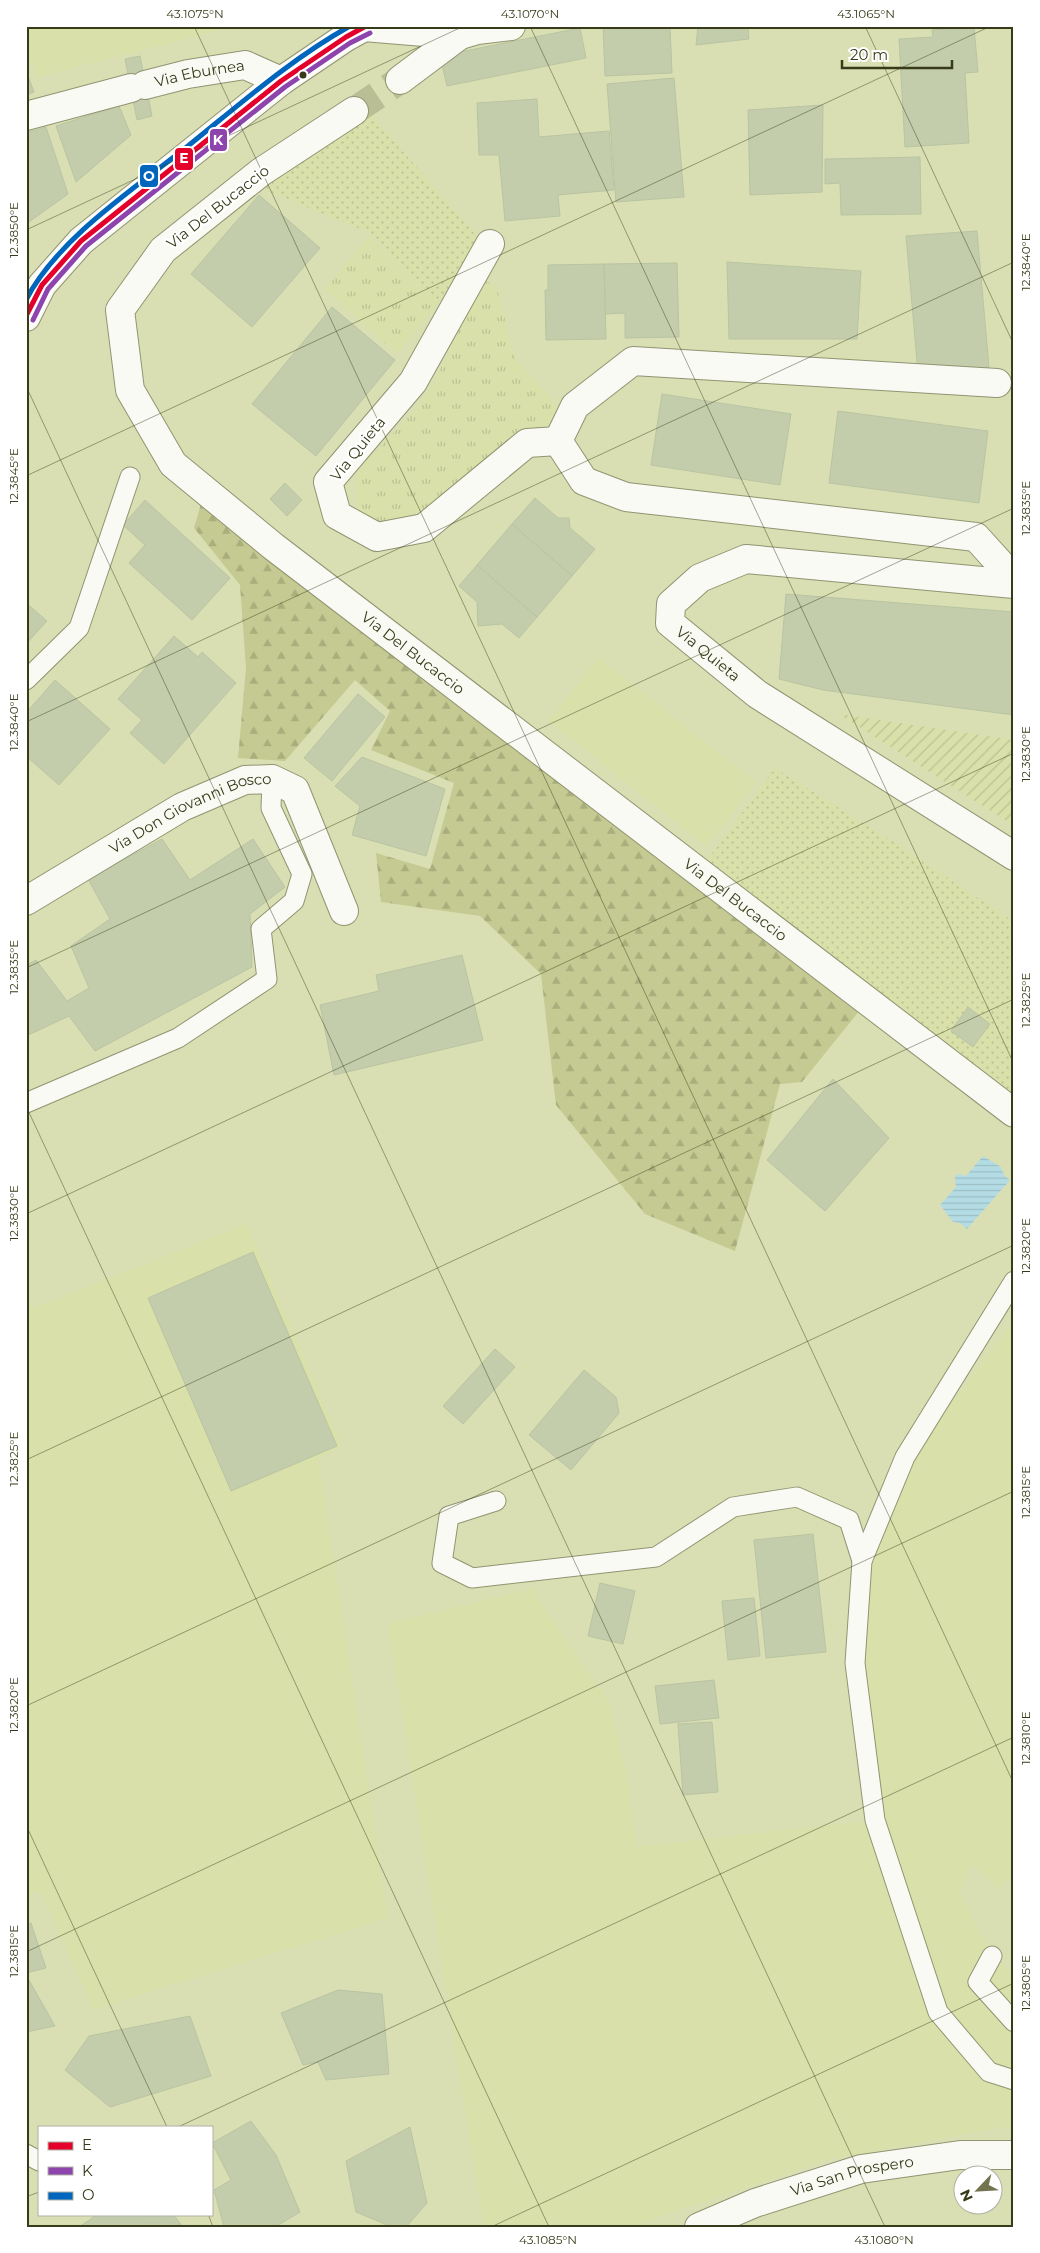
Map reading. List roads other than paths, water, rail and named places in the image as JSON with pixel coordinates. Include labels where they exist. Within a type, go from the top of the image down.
[{"type":"street","points":[[400,80],[460,35],[476,30],[511,26]]},
{"type":"street","points":[[26,317],[42,284],[81,241],[281,81],[346,37],[365,27],[460,35]]},
{"type":"street","name":"Via Eburnea","points":[[26,116],[188,74],[244,65],[281,81]]},
{"type":"street","name":"Via Del Bucaccio","points":[[343,118],[261,172],[163,250],[120,310],[130,390],[174,464],[282,553],[1014,1113]]},
{"type":"street","name":"Via Quieta","points":[[490,244],[413,382],[328,482],[338,515],[377,537],[424,528],[527,443],[558,440]]},
{"type":"street","points":[[997,383],[633,361],[575,406],[558,440],[584,480],[626,496],[976,537],[1014,579]]},
{"type":"street","name":"Via Quieta","points":[[1014,584],[746,559],[700,578],[672,604],[670,622],[757,694],[1014,856]]},
{"type":"street","name":"Via Don Giovanni Bosco","points":[[26,901],[182,807],[245,780],[272,779],[295,790],[344,911]]},
{"type":"street","name":"Via San Prospero","points":[[699,2227],[755,2203],[861,2170],[960,2155],[1014,2155]]},
{"type":"lane","points":[[26,680],[79,628],[130,477]]},
{"type":"lane","points":[[26,1103],[178,1038],[267,979],[261,929],[294,901],[302,874],[271,808],[272,779]]},
{"type":"lane","points":[[1014,1281],[905,1456],[862,1562],[855,1663],[875,1820],[938,2012],[989,2072],[1014,2080]]},
{"type":"lane","points":[[496,1501],[449,1516],[442,1563],[472,1578],[656,1557],[733,1507],[797,1497],[849,1520],[862,1562]]},
{"type":"lane","points":[[992,1956],[978,1982],[1014,2022]]},
{"type":"lane","points":[[26,2154],[38,2160]]},
{"type":"water","points":[[983,1156],[1001,1167],[1004,1175],[1010,1180],[967,1229],[960,1223],[953,1222],[940,1205],[956,1187],[955,1176],[959,1174],[966,1176]]},
{"type":"tunnel","points":[[354,111],[400,80]]}]
